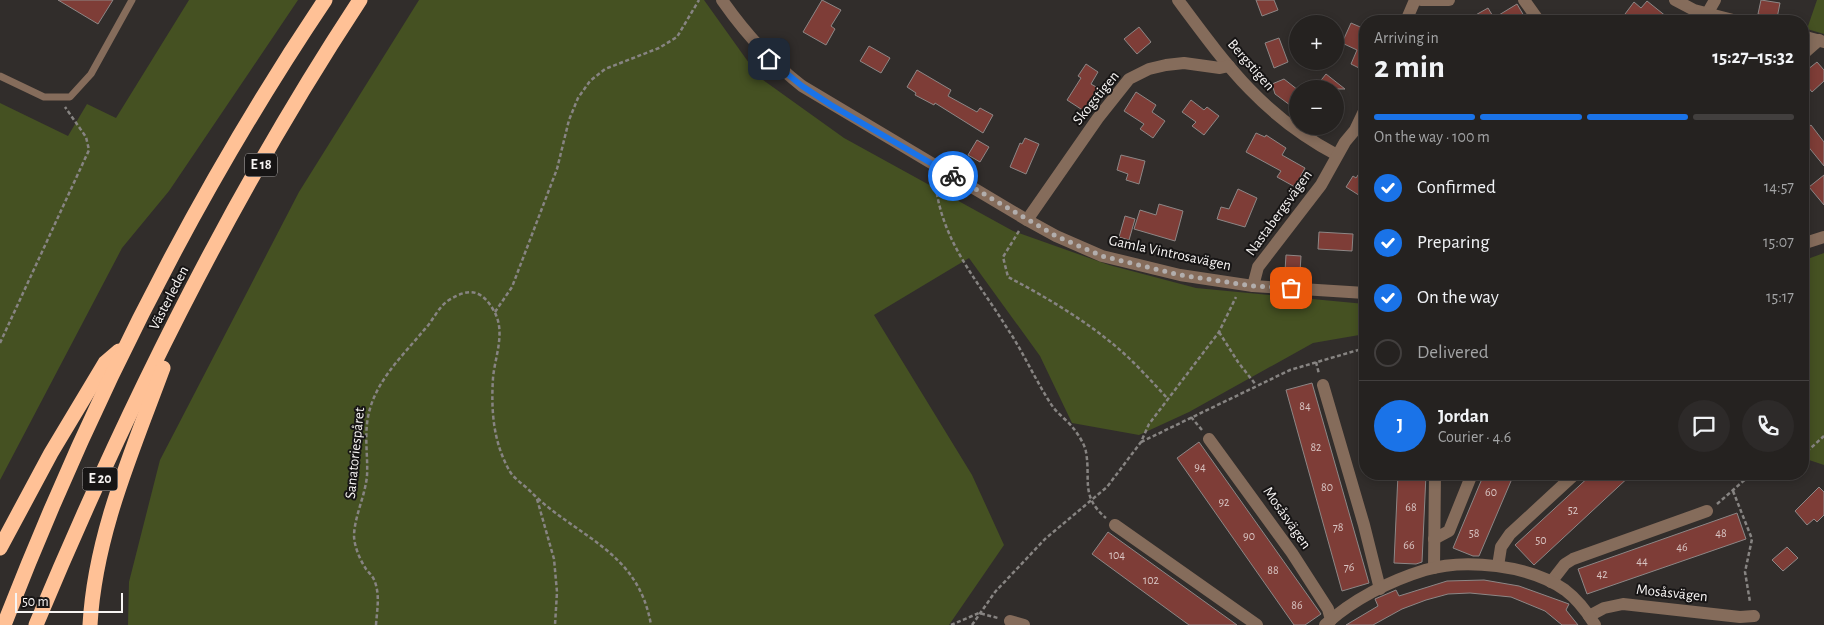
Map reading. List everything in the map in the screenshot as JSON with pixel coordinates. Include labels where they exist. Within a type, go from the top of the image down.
[{"type":"highway","name":"Västerleden","points":[[4,625],[30,559],[124,347],[238,137],[325,0]]},
{"type":"highway","name":"Västerleden","points":[[36,625],[76,529],[170,334],[227,223],[299,95],[360,0]]},
{"type":"highway","name":"E 18","points":[[90,625],[96,565],[104,535],[163,367],[170,334]]},
{"type":"highway","name":"E 18","points":[[0,548],[51,453],[105,363],[124,347]]},
{"type":"street","name":"Gamla Vintrosavägen","points":[[722,0],[759,48],[780,69],[831,105],[1056,236],[1102,256],[1180,275],[1248,285],[1359,293]]},
{"type":"street","name":"Bergstigen","points":[[1178,0],[1229,66],[1260,101],[1280,119],[1337,156]]},
{"type":"street","points":[[1409,15],[1415,0]]},
{"type":"street","points":[[1421,0],[1449,0]]},
{"type":"street","points":[[1524,0],[1535,15]]},
{"type":"street","points":[[1676,0],[1711,15]]},
{"type":"street","points":[[1707,14],[1715,0]]},
{"type":"street","points":[[1809,50],[1821,41]]},
{"type":"street","name":"Skogstigen","points":[[1027,220],[1098,118],[1129,79],[1149,69],[1166,65],[1184,63],[1220,68],[1229,66]]},
{"type":"street","name":"Nastabergsvägen","points":[[1248,285],[1258,267],[1321,185],[1337,156],[1359,133]]},
{"type":"street","points":[[1809,242],[1824,237]]},
{"type":"street","points":[[1323,385],[1364,525],[1380,589]]},
{"type":"street","name":"Mosåsvägen","points":[[1209,439],[1292,553],[1328,609],[1328,622]]},
{"type":"street","points":[[1434,568],[1435,480]]},
{"type":"street","points":[[1434,539],[1449,531],[1470,480]]},
{"type":"street","points":[[1498,566],[1501,547],[1510,534],[1568,480]]},
{"type":"street","points":[[1551,582],[1565,564],[1573,559],[1708,511]]},
{"type":"street","points":[[1115,525],[1257,625]]},
{"type":"street","name":"Mosåsvägen","points":[[1328,622],[1340,612],[1380,589],[1434,568],[1467,564],[1498,566],[1551,582],[1565,590],[1592,620],[1604,608],[1622,604],[1740,617],[1754,616]]},
{"type":"street","points":[[1010,621],[1024,625]]},
{"type":"lane","points":[[0,76],[44,97],[70,97],[91,74],[132,0]]},
{"type":"path","points":[[652,625],[637,583],[614,553],[536,497],[510,473],[498,449],[493,424],[493,376],[500,327],[495,312],[512,287],[557,169],[569,120],[578,98],[590,81],[605,69],[659,48],[676,37],[699,0]]},
{"type":"path","points":[[0,343],[89,150],[86,138],[58,97]]},
{"type":"path","points":[[934,166],[937,201],[944,225],[957,253],[1009,330],[1054,408],[1074,428],[1086,450],[1087,482],[1090,500],[1115,525]]},
{"type":"path","points":[[1027,220],[1003,257],[1008,277],[1031,289],[1106,340],[1133,362],[1168,399]]},
{"type":"path","points":[[972,625],[995,592],[1044,539],[1090,500],[1120,471],[1141,442],[1149,424],[1219,332],[1248,285]]},
{"type":"path","name":"Sanatoriespåret","points":[[376,625],[379,596],[375,579],[366,568],[356,547],[354,535],[364,499],[367,476],[367,425],[369,410],[375,393],[396,362],[427,327],[444,303],[464,291],[474,292],[483,296],[495,312]]},
{"type":"path","points":[[1219,332],[1238,362],[1256,385]]},
{"type":"path","points":[[1141,442],[1290,370],[1359,350]]},
{"type":"path","points":[[1809,450],[1824,436]]},
{"type":"path","points":[[1708,511],[1743,480]]},
{"type":"path","points":[[1733,491],[1752,540],[1745,578],[1754,616]]},
{"type":"path","points":[[536,497],[554,559],[557,592],[555,625]]},
{"type":"path","points":[[951,625],[979,613],[1010,621]]},
{"type":"green space","points":[[189,0],[298,0],[169,191],[122,248],[0,480],[0,103],[68,136],[87,104],[116,118]]},
{"type":"green space","points":[[419,0],[704,0],[759,77],[844,138],[1013,231],[1109,265],[1196,288],[1359,303],[1359,335],[1313,343],[1189,412],[1139,435],[1072,423],[1040,356],[969,258],[874,315],[972,475],[1004,545],[949,625],[128,625],[129,582],[160,460],[299,192]]},
{"type":"green space","points":[[1817,0],[1824,0],[1824,34],[1809,30],[1809,23]]},
{"type":"green space","points":[[1824,253],[1824,465],[1809,460],[1809,258]]},
{"type":"building","points":[[58,0],[113,0],[98,24]]},
{"type":"building","points":[[822,0],[841,10],[831,26],[835,29],[826,45],[803,32]]},
{"type":"building","points":[[1256,0],[1274,0],[1278,10],[1262,16]]},
{"type":"building","points":[[1761,0],[1780,3],[1778,15],[1758,14]]},
{"type":"building","points":[[1647,1],[1664,15],[1625,14],[1634,2],[1641,8]]},
{"type":"building","points":[[1517,4],[1523,15],[1499,15]]},
{"type":"building","points":[[1488,8],[1492,15],[1476,15]]},
{"type":"building","points":[[1351,23],[1359,26],[1359,68],[1351,64],[1357,50],[1344,44],[1344,39]]},
{"type":"building","points":[[1139,27],[1151,42],[1137,54],[1124,39]]},
{"type":"building","points":[[1279,38],[1288,62],[1274,68],[1265,43]]},
{"type":"building","points":[[869,46],[890,58],[881,73],[860,61]]},
{"type":"building","points":[[1817,62],[1824,70],[1824,81],[1812,92],[1809,88],[1809,68]]},
{"type":"building","points":[[1086,64],[1098,72],[1091,84],[1098,88],[1084,111],[1067,100],[1081,78],[1078,76]]},
{"type":"building","points":[[917,70],[951,90],[948,96],[977,112],[980,108],[993,115],[983,133],[935,103],[934,105],[915,95],[916,93],[907,87]]},
{"type":"building","points":[[1326,74],[1334,80],[1321,80]]},
{"type":"building","points":[[1284,79],[1289,83],[1289,104],[1275,94],[1272,84]]},
{"type":"building","points":[[1136,92],[1156,105],[1152,112],[1165,121],[1153,138],[1140,129],[1144,124],[1124,111]]},
{"type":"building","points":[[1191,100],[1204,110],[1207,107],[1219,116],[1204,135],[1192,126],[1196,122],[1182,112]]},
{"type":"building","points":[[1811,125],[1824,142],[1824,166],[1809,148],[1809,127]]},
{"type":"building","points":[[1256,133],[1265,137],[1266,135],[1286,148],[1282,155],[1305,168],[1295,187],[1277,177],[1281,171],[1246,152]]},
{"type":"building","points":[[1025,138],[1039,144],[1026,174],[1010,167],[1020,143],[1022,144]]},
{"type":"building","points":[[977,140],[989,147],[980,162],[968,155]]},
{"type":"building","points":[[1121,155],[1145,161],[1139,184],[1126,180],[1128,174],[1117,170]]},
{"type":"building","points":[[1359,174],[1359,195],[1346,187],[1353,176],[1356,178]]},
{"type":"building","points":[[1824,175],[1824,205],[1809,187]]},
{"type":"building","points":[[1238,189],[1257,198],[1245,227],[1217,219],[1221,207],[1229,209]]},
{"type":"building","points":[[1159,204],[1183,211],[1175,241],[1134,229],[1140,210],[1156,215]]},
{"type":"building","points":[[1125,216],[1135,219],[1129,240],[1119,237]]},
{"type":"building","points":[[1319,232],[1353,234],[1352,251],[1318,249]]},
{"type":"building","points":[[1286,255],[1301,256],[1300,272],[1285,271]]},
{"type":"building","points":[[1312,383],[1369,583],[1342,591],[1286,390]]},
{"type":"building","points":[[1199,442],[1321,614],[1305,625],[1294,625],[1177,458]]},
{"type":"building","points":[[1398,480],[1426,480],[1422,562],[1416,564],[1394,563]]},
{"type":"building","points":[[1481,480],[1511,480],[1479,556],[1473,556],[1453,548]]},
{"type":"building","points":[[1585,480],[1626,480],[1534,565],[1515,545]]},
{"type":"building","points":[[1819,487],[1824,492],[1824,515],[1817,522],[1814,519],[1807,525],[1795,511]]},
{"type":"building","points":[[1737,513],[1746,539],[1587,594],[1578,569]]},
{"type":"building","points":[[1108,532],[1237,625],[1189,625],[1092,554]]},
{"type":"building","points":[[1787,547],[1798,558],[1783,571],[1772,560]]},
{"type":"building","points":[[1484,580],[1519,586],[1569,604],[1566,610],[1578,625],[1562,625],[1545,611],[1511,597],[1470,593],[1448,594],[1426,600],[1402,609],[1373,625],[1346,625],[1378,606],[1375,599],[1396,590],[1399,596],[1447,581]]},
{"type":"way so far","points":[[953,176],[1056,236],[1102,256],[1180,275],[1253,286],[1291,288]]},
{"type":"route","points":[[769,59],[802,86],[831,105],[953,176]]}]
